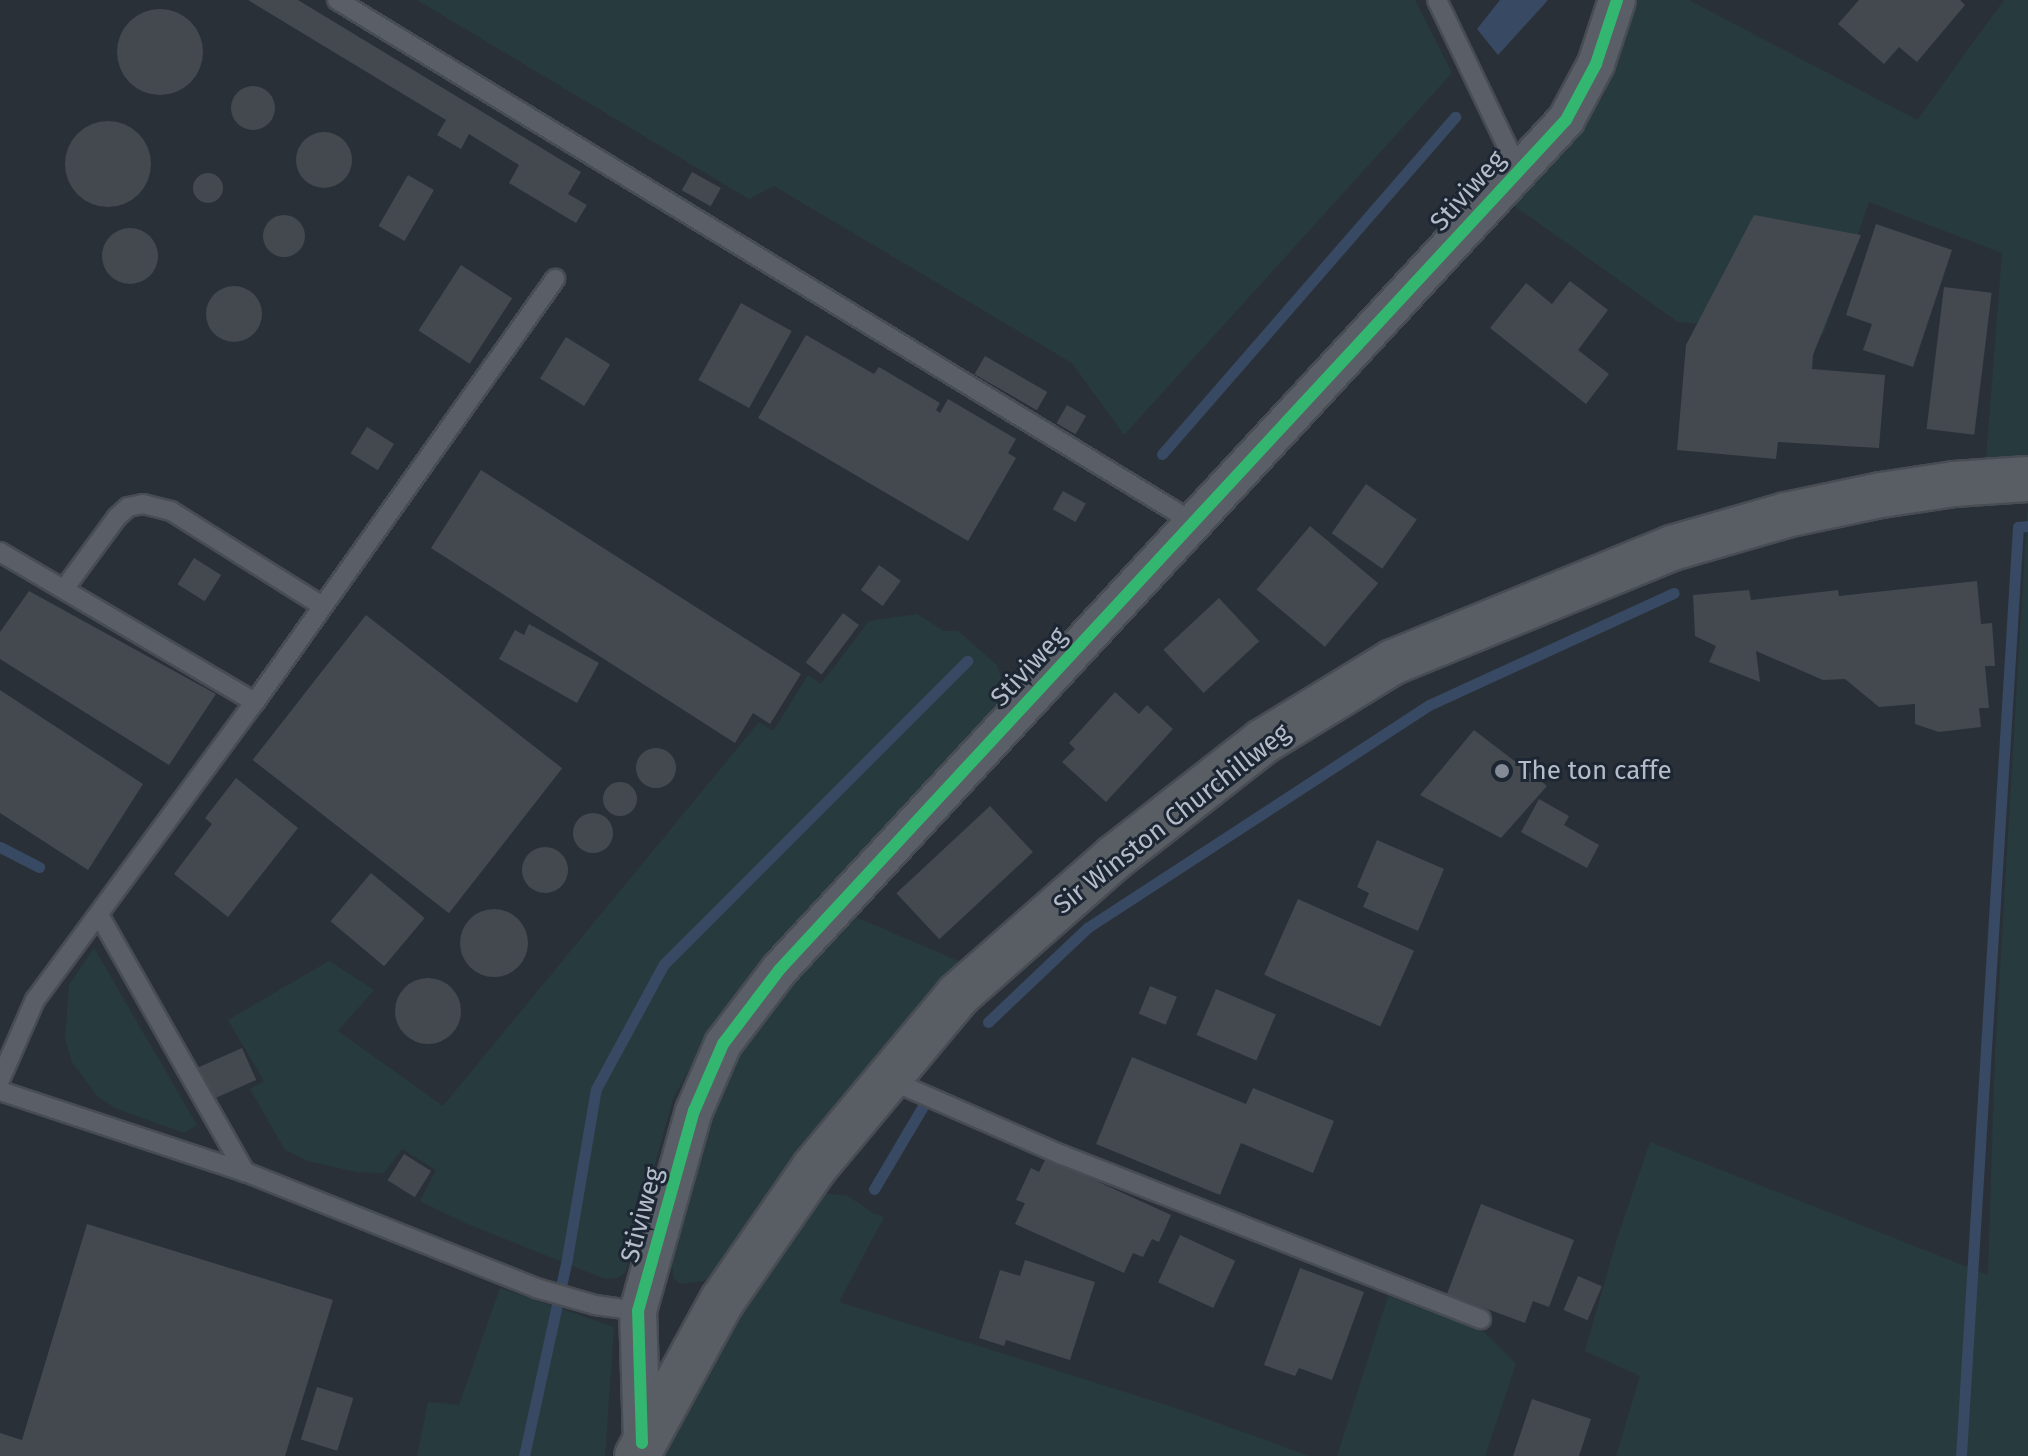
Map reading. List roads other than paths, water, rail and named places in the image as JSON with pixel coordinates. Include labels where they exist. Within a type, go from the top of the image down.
[{"type":"street","name":"Stiviweg","points":[[639,1450],[638,1311],[694,1111],[723,1044],[780,969],[1041,685],[1196,524],[1566,120],[1596,64],[1617,0]]},
{"type":"street","name":"Sir Winston Churchillweg","points":[[639,1450],[722,1301],[814,1168],[958,995],[1115,857],[1262,742],[1393,662],[1672,548],[1786,515],[1881,495],[1954,484],[2028,479]]},
{"type":"lane","points":[[337,0],[1196,524]]},
{"type":"lane","points":[[1437,0],[1518,169]]},
{"type":"lane","points":[[0,1080],[35,1000],[255,702],[555,279]]},
{"type":"lane","points":[[64,589],[117,517],[128,507],[143,504],[171,511],[321,605]]},
{"type":"lane","points":[[0,552],[255,702]]},
{"type":"lane","points":[[99,915],[245,1172]]},
{"type":"lane","points":[[888,1079],[1062,1155],[1481,1319]]},
{"type":"lane","points":[[0,1091],[245,1172],[536,1288],[595,1305],[638,1311]]},
{"type":"water","points":[[1500,0],[1548,0],[1498,55],[1477,29]]},
{"type":"waterway","points":[[1162,454],[1455,117]]},
{"type":"waterway","points":[[1961,1456],[2018,527],[2028,526]]},
{"type":"waterway","points":[[988,1022],[1087,928],[1429,705],[1674,593]]},
{"type":"waterway","points":[[524,1456],[567,1258],[596,1089],[664,964],[967,661]]},
{"type":"waterway","points":[[0,847],[39,867]]},
{"type":"waterway","points":[[874,1189],[923,1106]]},
{"type":"place","name":"The ton caffe","points":[[1502,771]]}]
